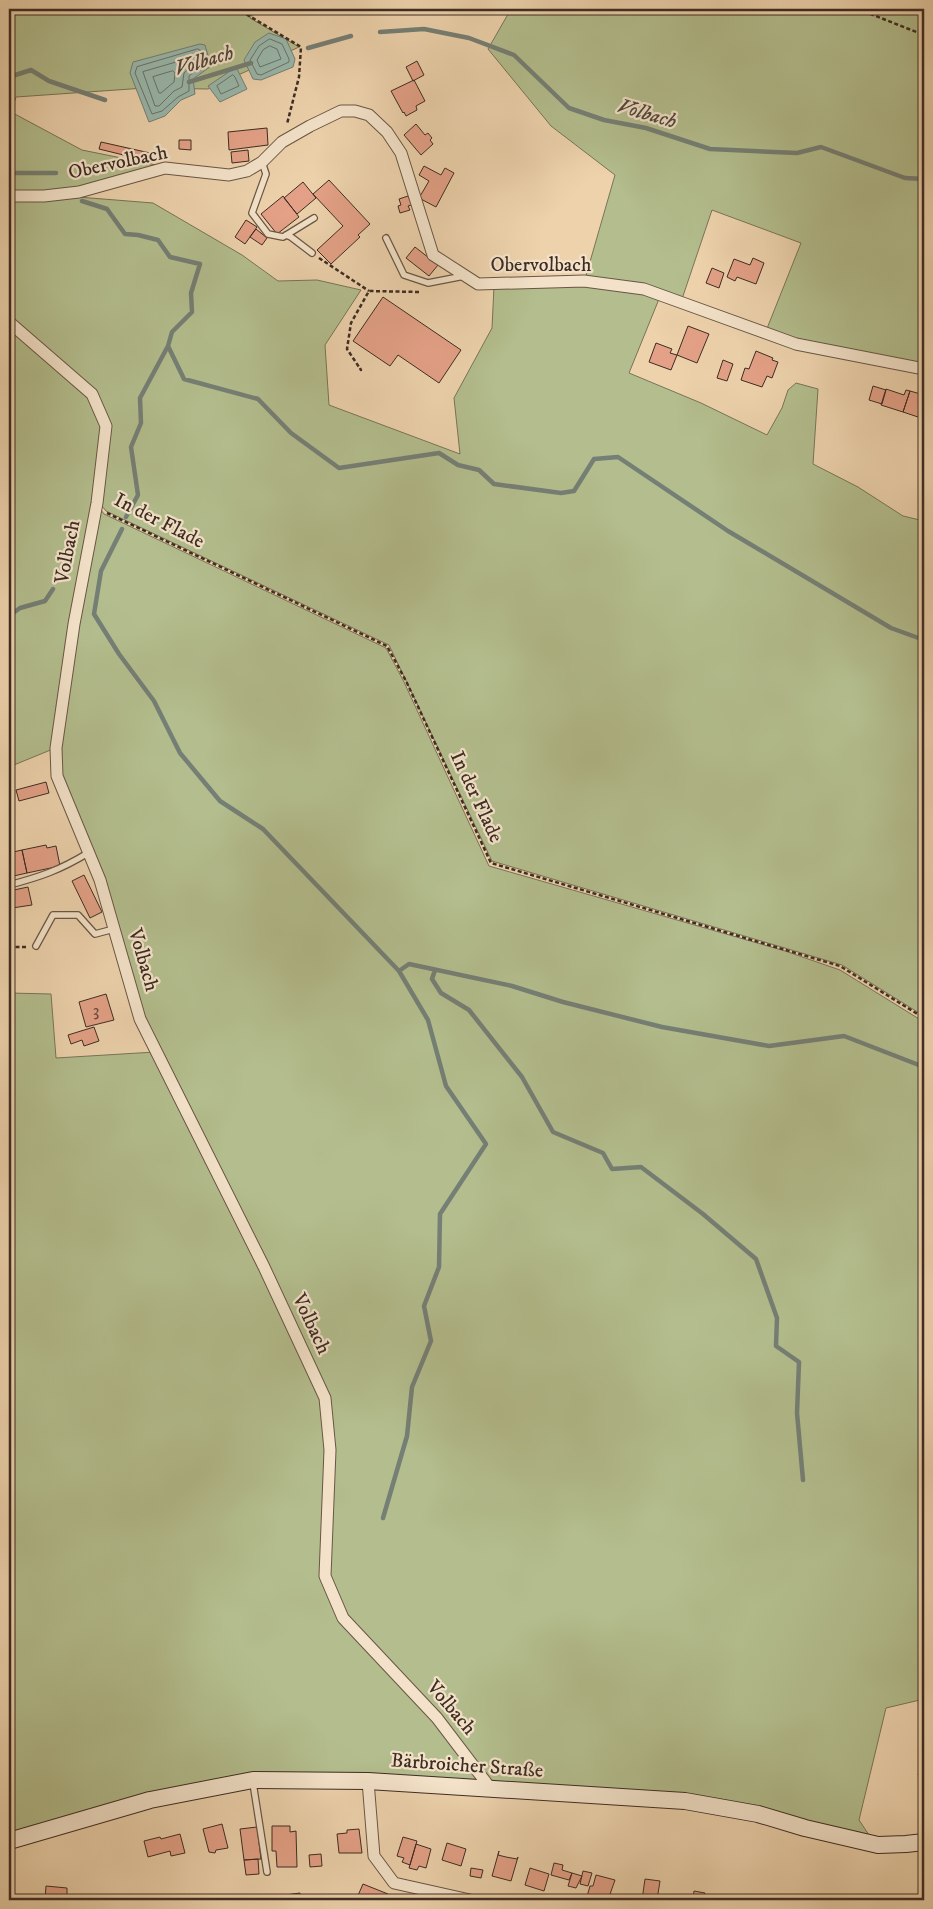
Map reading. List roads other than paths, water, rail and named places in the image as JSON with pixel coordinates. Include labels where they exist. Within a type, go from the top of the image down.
[{"type":"main road","name":"Bärbroicher Straße","points":[[9,1841],[150,1800],[253,1780],[368,1781],[685,1801],[758,1814],[805,1828],[878,1845],[924,1842]]},
{"type":"street","name":"Obervolbach","points":[[9,196],[44,196],[79,192],[165,168],[229,175],[246,171],[262,162],[282,142],[310,126],[341,112],[355,112],[369,115],[387,132],[401,153],[433,255],[478,284],[584,281],[644,288],[796,344],[924,368]]},
{"type":"street","name":"Volbach","points":[[9,322],[92,394],[106,426],[97,503],[74,624],[56,748],[57,776],[100,880],[140,1019],[264,1267],[325,1398],[330,1450],[325,1576],[343,1618],[437,1718],[492,1789]]},
{"type":"street","points":[[368,1781],[374,1856],[394,1883],[470,1900]]},
{"type":"lane","points":[[262,162],[266,174],[252,214],[268,234],[283,237],[314,218]]},
{"type":"lane","points":[[286,235],[312,253]]},
{"type":"lane","points":[[386,238],[404,275],[428,283],[466,276]]},
{"type":"lane","points":[[9,885],[58,871],[88,853]]},
{"type":"lane","points":[[36,946],[53,915],[78,915],[94,934],[114,929]]},
{"type":"lane","points":[[253,1780],[266,1872]]},
{"type":"water","points":[[269,33],[286,39],[295,59],[293,67],[261,80],[253,79],[244,60],[255,42]]},
{"type":"water","points":[[200,44],[205,45],[211,66],[193,79],[195,94],[181,100],[165,116],[149,122],[130,73],[133,62]]},
{"type":"water","points":[[236,67],[247,89],[220,102],[208,86]]},
{"type":"waterway","name":"Volbach","points":[[380,32],[424,29],[469,38],[514,55],[569,108],[604,120],[646,128],[710,149],[797,153],[821,147],[905,178],[924,179]]},
{"type":"waterway","name":"Volbach","points":[[308,48],[351,36]]},
{"type":"waterway","name":"Volbach","points":[[189,82],[251,63]]},
{"type":"waterway","name":"Volbach","points":[[9,77],[31,70],[49,81],[105,100]]},
{"type":"waterway","points":[[9,173],[56,173]]},
{"type":"waterway","points":[[82,201],[107,209],[125,234],[158,240],[170,257],[200,264],[191,293],[192,312],[172,332],[168,346],[140,398],[141,423],[131,447],[138,495],[126,517]]},
{"type":"waterway","points":[[168,346],[184,379],[258,399],[291,433],[339,468],[439,453],[458,465],[479,470],[494,484],[561,493],[574,491],[594,459],[618,457],[728,531],[891,628],[924,640]]},
{"type":"waterway","points":[[122,529],[101,571],[94,614],[119,654],[154,701],[180,753],[220,801],[263,829],[399,971],[428,1020],[446,1086],[486,1144],[440,1214],[439,1267],[424,1306],[431,1341],[412,1387],[407,1436],[383,1518]]},
{"type":"waterway","points":[[9,616],[20,608],[45,601],[53,589]]},
{"type":"waterway","points":[[399,971],[409,964],[512,986],[563,1002],[662,1027],[769,1046],[844,1036],[924,1067]]},
{"type":"waterway","points":[[435,970],[432,979],[441,993],[469,1010],[522,1077],[553,1132],[603,1153],[612,1169],[641,1167],[703,1214],[756,1259],[777,1318],[776,1346],[799,1362],[797,1413],[803,1480]]}]
